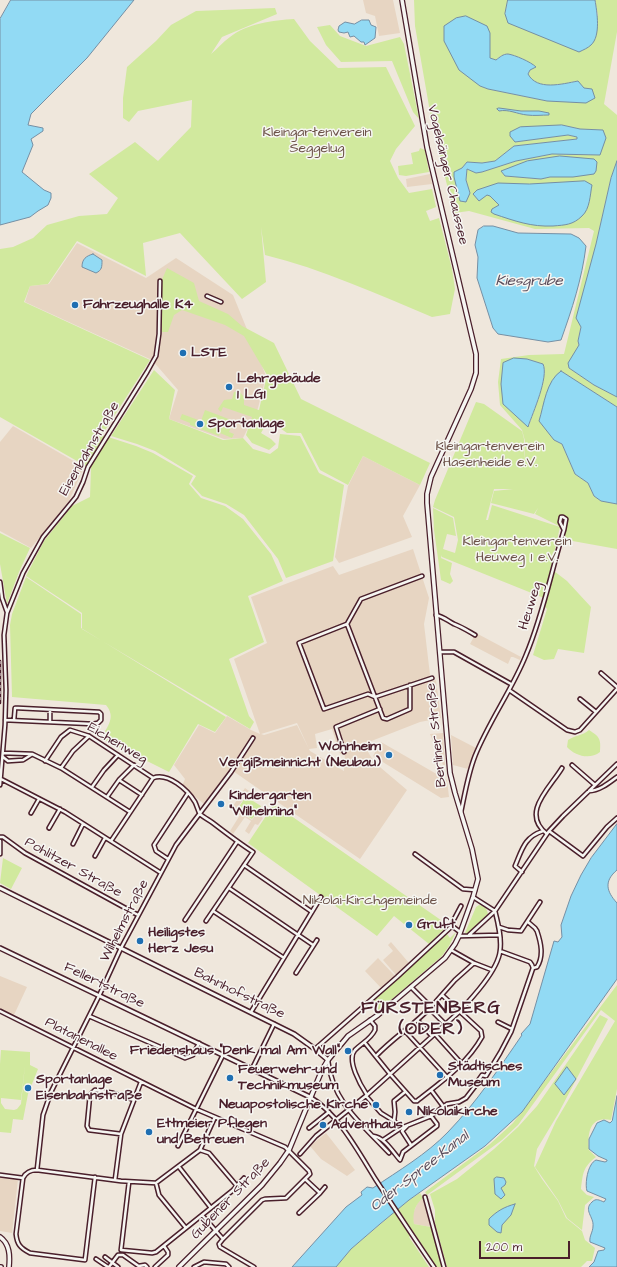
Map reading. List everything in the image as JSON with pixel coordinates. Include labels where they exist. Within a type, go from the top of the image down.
[{"type":"main road","name":"Vogelsänger Chaussee","points":[[402,0],[427,147],[476,354]]},
{"type":"main road","name":"Berliner Straße","points":[[411,987],[445,958],[451,950],[460,934],[478,879],[477,870],[450,773],[429,534],[427,494],[429,483],[437,462],[471,388],[476,373],[476,354]]},
{"type":"main road","name":"Gubener Straße","points":[[181,1266],[270,1176],[289,1150],[310,1097],[328,1060],[348,1036],[411,987]]},
{"type":"main road","points":[[0,1237],[7,1245],[10,1259],[9,1267]]},
{"type":"street","name":"Eisenbahnstraße","points":[[0,785],[5,720],[6,690],[4,635],[7,613],[23,573],[43,537],[76,497],[88,467],[155,359],[159,335],[160,281]]},
{"type":"street","points":[[207,296],[221,302]]},
{"type":"street","name":"Heuweg","points":[[461,812],[473,760],[526,656],[543,606],[564,530]]},
{"type":"street","points":[[422,576],[360,600],[347,624],[299,643],[324,709],[368,694],[375,697],[432,678]]},
{"type":"street","points":[[0,582],[2,598],[7,613]]},
{"type":"street","points":[[436,615],[444,617],[453,624],[459,625],[475,635]]},
{"type":"street","points":[[347,624],[383,718],[387,719],[410,709],[410,685]]},
{"type":"street","points":[[440,652],[454,652],[511,684]]},
{"type":"street","points":[[509,690],[570,732],[580,730],[617,688],[601,673]]},
{"type":"street","points":[[580,699],[596,712]]},
{"type":"street","points":[[5,720],[98,723],[101,720],[101,714],[99,712],[15,708],[14,720]]},
{"type":"street","points":[[344,752],[336,727],[380,709]]},
{"type":"street","points":[[50,710],[50,722]]},
{"type":"street","name":"Eichenweg","points":[[45,761],[61,737],[70,730],[89,736],[153,778],[163,776],[174,782],[188,793],[200,813]]},
{"type":"street","points":[[61,768],[73,751],[89,736]]},
{"type":"street","name":"Wilhelmstraße","points":[[37,1170],[42,1115],[51,1092],[121,948],[176,845],[235,766],[253,738]]},
{"type":"street","points":[[3,753],[32,754],[61,768],[130,812]]},
{"type":"street","points":[[2,757],[8,761],[23,760],[32,754]]},
{"type":"street","points":[[92,787],[104,770],[118,755]]},
{"type":"street","points":[[469,936],[495,911],[548,833],[588,791],[617,764]]},
{"type":"street","points":[[107,797],[119,780],[134,765]]},
{"type":"street","points":[[572,765],[595,785]]},
{"type":"street","points":[[562,768],[549,784],[538,804],[535,814],[539,828],[583,856],[607,827],[617,818]]},
{"type":"street","points":[[588,791],[594,791],[617,777]]},
{"type":"street","points":[[110,841],[153,778]]},
{"type":"street","points":[[1,779],[60,809],[161,873]]},
{"type":"street","points":[[119,780],[142,795]]},
{"type":"street","points":[[168,859],[156,851],[154,845],[188,793]]},
{"type":"street","points":[[31,814],[39,799]]},
{"type":"street","points":[[49,828],[60,809]]},
{"type":"street","points":[[200,813],[237,842],[253,852],[206,921]]},
{"type":"street","points":[[73,844],[83,824]]},
{"type":"street","points":[[522,872],[515,866],[525,844],[529,838],[543,831]]},
{"type":"street","name":"Pohlitzer Straße","points":[[0,837],[3,837],[25,853],[138,915]]},
{"type":"street","points":[[95,856],[105,838]]},
{"type":"street","points":[[0,841],[0,854]]},
{"type":"street","points":[[185,920],[237,842]]},
{"type":"street","points":[[415,854],[463,888],[475,890]]},
{"type":"street","points":[[244,865],[312,912]]},
{"type":"street","name":"Bahnhofstraße","points":[[0,888],[294,1034],[328,1060]]},
{"type":"street","points":[[229,888],[313,945]]},
{"type":"street","points":[[251,1012],[321,897]]},
{"type":"street","points":[[300,1154],[316,1136],[366,1095],[459,1012],[482,986],[492,970],[500,951],[499,935],[495,911],[473,897]]},
{"type":"street","points":[[498,927],[508,930],[521,931],[540,902]]},
{"type":"street","points":[[315,1049],[392,982],[452,926],[452,923],[461,906]]},
{"type":"street","points":[[213,911],[284,958]]},
{"type":"street","points":[[383,1140],[401,1128],[432,1116],[443,1106],[466,1098],[482,1076],[486,1076],[512,1029],[533,968],[537,967],[542,953],[537,931],[528,922]]},
{"type":"street","points":[[452,926],[460,934],[469,936],[499,935]]},
{"type":"street","points":[[296,973],[317,940]]},
{"type":"street","name":"Fellertstraße","points":[[0,948],[310,1097]]},
{"type":"street","points":[[451,950],[474,963],[492,970]]},
{"type":"street","points":[[500,951],[530,962],[533,968]]},
{"type":"street","points":[[376,1056],[388,1043],[418,1021],[455,980],[474,963]]},
{"type":"street","points":[[411,987],[445,1024]]},
{"type":"street","points":[[365,1043],[405,1092],[414,1101],[417,1100],[462,1064],[477,1045],[482,1034],[442,995]]},
{"type":"street","name":"Platanenallee","points":[[0,1011],[196,1110],[289,1150]]},
{"type":"street","points":[[89,1016],[185,1058],[193,1055],[199,1043]]},
{"type":"street","points":[[370,1020],[375,1026],[375,1030],[365,1043],[354,1051],[352,1058],[356,1074],[366,1095],[381,1114],[394,1121],[401,1128]]},
{"type":"street","points":[[418,1021],[432,1036]]},
{"type":"street","points":[[498,1022],[512,1029]]},
{"type":"street","points":[[252,1069],[274,1024]]},
{"type":"street","points":[[404,1031],[447,1077]]},
{"type":"street","points":[[435,1034],[462,1064]]},
{"type":"street","points":[[178,1146],[223,1055]]},
{"type":"street","points":[[328,1060],[329,1069],[336,1090],[348,1110],[389,1153]]},
{"type":"street","points":[[115,1180],[121,1134],[141,1082]]},
{"type":"street","points":[[121,1134],[89,1130],[87,1126],[90,1095],[95,1090],[113,1093],[134,1100]]},
{"type":"street","points":[[430,1090],[443,1106]]},
{"type":"street","points":[[394,1121],[394,1101],[405,1092]]},
{"type":"street","points":[[310,1097],[336,1119],[434,1267]]},
{"type":"street","points":[[309,1128],[329,1112]]},
{"type":"street","points":[[373,1136],[383,1140],[400,1160],[403,1152],[437,1126],[432,1116]]},
{"type":"street","points":[[95,1177],[85,1260],[30,1253],[22,1249],[17,1243],[16,1234],[23,1178],[30,1171],[37,1170],[95,1177],[129,1182],[156,1183],[200,1150],[215,1117]]},
{"type":"street","points":[[408,1126],[402,1131],[411,1145]]},
{"type":"street","points":[[200,1150],[209,1153],[237,1186]]},
{"type":"street","points":[[254,1267],[219,1244],[262,1200],[286,1198],[310,1174],[309,1171],[289,1150]]},
{"type":"street","points":[[178,1167],[211,1208]]},
{"type":"street","points":[[0,1175],[23,1178]]},
{"type":"street","points":[[129,1182],[121,1250],[152,1253],[164,1246],[211,1208],[237,1186],[244,1178]]},
{"type":"street","points":[[305,1179],[320,1193]]},
{"type":"street","points":[[156,1183],[159,1195],[186,1228]]},
{"type":"street","points":[[299,1213],[325,1188]]},
{"type":"street","points":[[425,1197],[444,1267]]},
{"type":"street","points":[[202,1215],[223,1239]]},
{"type":"street","points":[[155,1267],[168,1255],[168,1252],[164,1246]]},
{"type":"street","points":[[96,1259],[109,1267],[118,1255],[123,1255],[139,1266],[145,1265],[147,1267]]},
{"type":"street","points":[[105,1257],[118,1267]]},
{"type":"street","points":[[194,1267],[204,1262],[226,1264],[230,1267]]},
{"type":"shaded area","points":[[363,0],[393,0],[400,33],[379,36],[375,16],[366,13]]},
{"type":"shaded area","points":[[430,174],[432,184],[407,187],[406,179]]},
{"type":"shaded area","points":[[77,243],[146,278],[176,258],[233,295],[266,376],[258,408],[243,438],[224,439],[169,419],[178,390],[152,360],[25,302],[30,286],[49,284]]},
{"type":"shaded area","points":[[13,426],[84,467],[69,501],[31,548],[0,531],[0,442]]},
{"type":"shaded area","points":[[363,456],[420,485],[403,516],[412,537],[339,563],[335,557],[348,486]]},
{"type":"shaded area","points":[[413,549],[429,598],[424,624],[430,675],[433,681],[436,680],[441,718],[420,722],[356,747],[364,745],[374,762],[407,790],[360,859],[230,769],[204,804],[182,786],[185,779],[174,765],[199,725],[215,733],[227,716],[260,734],[234,659],[267,643],[251,597],[333,566],[339,575]],"holes":[[[297,723],[309,749],[297,725],[264,735],[261,734]],[[332,729],[340,754],[345,752],[344,771],[309,749],[317,748],[315,734]]]},
{"type":"shaded area","points":[[476,633],[521,657],[520,660],[511,657],[508,664],[470,644]]},
{"type":"shaded area","points":[[443,733],[445,765],[443,765],[430,734]]},
{"type":"shaded area","points":[[451,735],[476,748],[468,769],[453,765]]},
{"type":"shaded area","points":[[381,742],[447,780],[449,797],[441,798],[373,756]]},
{"type":"shaded area","points":[[245,788],[249,791],[237,808],[247,814],[246,816],[252,820],[257,813],[263,818],[258,825],[255,824],[249,834],[245,831],[251,821],[245,817],[233,834],[230,831],[240,815],[231,809]]},
{"type":"shaded area","points":[[391,942],[409,963],[396,975],[383,960],[393,951],[388,945]]},
{"type":"shaded area","points":[[378,958],[395,976],[382,989],[365,971]]},
{"type":"shaded area","points":[[0,976],[27,987],[14,1015],[0,1009]]},
{"type":"shaded area","points":[[326,1133],[355,1170],[347,1176],[321,1159],[310,1146]]},
{"type":"shaded area","points":[[0,1177],[18,1179],[12,1233],[0,1231]]},
{"type":"shaded area","points":[[423,1198],[428,1209],[431,1227],[414,1224],[412,1216],[418,1202]]},
{"type":"green space","points":[[414,0],[508,0],[505,14],[598,16],[595,0],[617,0],[617,32],[604,104],[617,115],[617,161],[611,178],[596,244],[578,341],[579,345],[569,368],[594,385],[617,397],[617,407],[561,371],[554,440],[562,444],[575,474],[588,483],[594,496],[601,501],[617,504],[617,549],[567,540],[561,527],[535,514],[538,508],[534,514],[491,503],[494,491],[513,489],[494,489],[486,520],[488,520],[492,505],[560,527],[544,598],[442,557],[442,555],[441,558],[452,563],[450,574],[453,581],[450,584],[441,580],[434,530],[433,508],[453,518],[456,536],[447,534],[443,549],[455,553],[458,540],[454,517],[433,507],[476,402],[484,404],[522,431],[524,439],[525,463],[525,441],[522,430],[500,405],[498,382],[501,359],[529,355],[564,354],[594,231],[589,228],[535,229],[469,211],[454,213],[433,129],[415,26]],"holes":[[[490,33],[490,58],[496,60],[508,54],[515,56],[527,61],[535,67],[530,70],[528,75],[532,80],[538,83],[551,85],[577,81],[584,88],[547,101],[480,86]],[[562,125],[580,129],[603,130],[600,155],[552,154],[516,161],[482,172],[476,173],[467,169],[466,180],[470,193],[454,172],[462,168],[467,162],[482,163],[495,161],[514,146],[577,139],[577,137],[568,135],[515,142]],[[501,171],[573,177],[550,177],[541,179],[505,176]],[[527,359],[543,364],[544,370],[540,395],[529,426]]]},
{"type":"green space","name":"Kleingartenverein Seggelug","points":[[275,8],[277,14],[222,37],[211,54],[227,39],[244,29],[278,20],[294,19],[310,41],[338,68],[386,67],[415,126],[396,149],[390,161],[398,178],[409,193],[432,189],[436,207],[426,211],[430,221],[439,218],[452,269],[455,289],[450,314],[432,317],[307,267],[265,255],[261,227],[266,282],[242,299],[180,233],[143,243],[146,276],[77,241],[48,284],[30,286],[24,302],[150,360],[102,435],[153,453],[193,476],[189,484],[201,498],[225,506],[243,519],[271,554],[283,581],[248,596],[264,642],[229,659],[249,716],[254,722],[250,729],[82,629],[82,613],[26,576],[44,541],[72,506],[90,497],[91,468],[0,417],[0,249],[13,247],[33,238],[47,225],[79,216],[107,214],[118,198],[89,174],[135,142],[158,161],[191,127],[192,100],[138,111],[129,122],[123,118],[123,98],[127,67],[156,41],[171,25],[196,11]]},
{"type":"green space","points":[[330,25],[340,36],[366,46],[400,37],[404,44],[419,119],[413,112],[392,61],[341,62],[326,45],[317,27]]},
{"type":"green space","points":[[420,148],[425,150],[429,172],[406,176],[399,175],[398,166],[413,164],[411,153],[419,151]]},
{"type":"green space","points":[[167,268],[194,283],[199,301],[228,314],[242,326],[274,343],[301,399],[430,463],[420,485],[363,456],[348,485],[320,470],[301,433],[287,433],[277,426],[265,426],[261,433],[276,444],[269,450],[252,443],[246,435],[252,417],[223,407],[221,412],[218,409],[224,400],[232,399],[234,392],[239,391],[244,397],[244,405],[259,410],[267,375],[244,336],[225,325],[182,310],[174,315],[168,332],[162,332],[161,282]]},
{"type":"green space","points":[[154,370],[175,390],[169,419],[223,440],[243,438],[253,449],[270,454],[278,448],[280,434],[300,436],[319,473],[344,485],[333,561],[286,578],[278,559],[244,515],[226,504],[202,496],[191,484],[196,476],[155,451],[111,436]]},
{"type":"green space","name":"Sportanlage","points":[[205,410],[234,421],[229,432],[234,434],[232,438],[220,433],[219,436],[190,425],[190,423],[180,419],[182,414],[201,421]]},
{"type":"green space","points":[[0,533],[30,548],[7,604],[0,564]]},
{"type":"green space","points":[[554,571],[567,581],[591,607],[584,653],[558,649],[554,659],[544,660],[533,655],[547,609],[545,607]]},
{"type":"green space","points":[[26,577],[81,614],[81,628],[226,717],[215,732],[198,724],[169,772],[101,738],[111,718],[109,709],[106,705],[12,697],[10,625],[12,614]]},
{"type":"green space","points":[[589,730],[599,739],[600,752],[592,756],[583,756],[574,753],[567,747],[568,740]]},
{"type":"green space","points":[[250,791],[257,795],[253,801],[261,806],[260,809],[263,812],[260,815],[257,813],[252,819],[247,816],[247,813],[238,808]]},
{"type":"green space","name":"Nikolai-Kirchgemeinde","points":[[274,804],[448,925],[429,944],[394,916],[377,936],[248,843]]},
{"type":"green space","points":[[3,858],[22,868],[11,889],[0,883]]},
{"type":"green space","points":[[479,905],[485,908],[488,914],[467,934],[465,933],[476,907]]},
{"type":"green space","points":[[456,932],[442,956],[376,1013],[369,1004],[447,934],[450,938]]},
{"type":"green space","points":[[617,985],[617,1089],[611,1120],[598,1120],[591,1127],[589,1150],[596,1157],[588,1164],[584,1171],[581,1189],[587,1195],[594,1197],[585,1205],[582,1230],[567,1218],[558,1200],[535,1167],[556,1121],[615,1021],[601,1010],[518,1125],[502,1140],[427,1195],[425,1192],[490,1144],[513,1123]]},
{"type":"green space","points":[[600,1015],[608,1019],[558,1114],[537,1149],[534,1166],[558,1201],[566,1218],[582,1231],[585,1240],[595,1248],[592,1261],[587,1261],[581,1267],[447,1267],[435,1223],[435,1210],[430,1194],[457,1179],[518,1127],[537,1106]]},
{"type":"green space","points":[[1,1050],[30,1052],[30,1065],[38,1069],[28,1094],[23,1120],[13,1119],[11,1133],[0,1132]],"holes":[[[25,1065],[21,1104],[14,1110],[5,1109],[1,1103],[1,1098],[21,1100]]]},
{"type":"green space","points":[[420,1193],[423,1198],[418,1203],[415,1210],[413,1217],[414,1224],[431,1227],[443,1267],[436,1267],[415,1234],[409,1237],[429,1267],[336,1267],[351,1249],[409,1200]]},
{"type":"water","points":[[11,0],[134,0],[87,58],[31,114],[28,125],[43,128],[43,131],[31,139],[33,145],[22,172],[44,190],[51,193],[51,198],[48,205],[30,217],[0,225],[0,19]]},
{"type":"water","points":[[508,0],[595,0],[598,24],[594,41],[591,45],[579,52],[508,23],[505,14]]},
{"type":"water","points":[[466,16],[487,26],[490,33],[490,58],[496,60],[503,55],[508,54],[519,57],[536,67],[530,70],[528,74],[537,83],[558,85],[578,81],[584,88],[592,89],[595,98],[586,103],[547,101],[480,86],[459,70],[444,41],[444,26],[456,18]]},
{"type":"water","points":[[362,20],[369,20],[371,25],[376,27],[375,38],[365,45],[364,42],[361,42],[354,36],[350,37],[348,32],[339,32],[338,30],[339,26],[345,22],[354,24]]},
{"type":"water","points":[[497,109],[521,111],[539,111],[549,113],[549,115],[527,115],[510,111],[499,111]]},
{"type":"water","points":[[562,125],[580,129],[603,130],[606,138],[600,155],[552,154],[516,161],[482,172],[476,173],[467,169],[466,180],[470,193],[466,202],[460,201],[454,172],[462,168],[467,162],[482,163],[495,161],[514,146],[577,139],[577,137],[568,135],[515,142],[510,136],[510,132],[520,127]]},
{"type":"water","points":[[560,156],[594,159],[597,162],[596,171],[594,174],[541,179],[505,176],[501,171],[527,161]]},
{"type":"water","name":"Kiesgrube","points":[[617,161],[617,397],[594,385],[569,368],[568,363],[579,345],[578,341],[581,327],[576,318],[596,244],[611,178]]},
{"type":"water","points":[[585,181],[592,185],[587,210],[585,213],[569,224],[553,226],[530,224],[494,214],[491,212],[492,209],[499,205],[490,196],[487,195],[479,201],[473,194],[477,190],[498,183],[529,184]]},
{"type":"water","name":"Kiesgrube","points":[[484,226],[493,226],[518,233],[571,234],[579,238],[586,246],[573,305],[561,340],[548,342],[498,334],[493,328],[477,278],[478,257],[475,245],[478,230]]},
{"type":"water","points":[[93,254],[102,260],[101,268],[96,273],[82,267],[85,258]]},
{"type":"water","points":[[514,358],[527,359],[543,364],[544,377],[542,386],[528,427],[503,404],[501,384],[503,363]]},
{"type":"water","points":[[561,371],[617,407],[617,504],[601,501],[594,496],[588,483],[575,474],[562,444],[554,440],[539,421],[549,387],[556,375]]},
{"type":"water","name":"Oder-Spree-Kanal","points":[[617,824],[617,870],[610,878],[608,886],[613,899],[617,903],[617,979],[522,1112],[485,1146],[409,1200],[380,1224],[351,1249],[336,1267],[292,1267],[346,1207],[362,1195],[361,1192],[367,1187],[373,1188],[412,1162],[440,1140],[458,1121],[487,1085],[522,1035],[521,1034],[530,1024],[554,941],[558,942],[562,937],[561,925],[571,896],[591,858]]},
{"type":"water","points":[[567,1067],[576,1079],[564,1095],[555,1084]]},
{"type":"water","points":[[617,1096],[617,1267],[589,1267],[594,1262],[598,1251],[604,1250],[605,1248],[590,1242],[593,1223],[588,1208],[595,1200],[604,1202],[606,1199],[587,1191],[586,1185],[588,1171],[594,1161],[605,1162],[607,1160],[598,1156],[589,1149],[589,1139],[597,1123],[604,1120],[610,1123],[612,1121]]},
{"type":"water","points":[[497,1177],[504,1178],[506,1182],[501,1188],[505,1195],[501,1199],[495,1194],[494,1179]]},
{"type":"water","points":[[515,1204],[511,1215],[502,1225],[501,1233],[497,1232],[489,1225],[489,1219],[495,1214],[504,1208]]},
{"type":"railway","points":[[0,661],[0,703]]},
{"type":"place","name":"Fahrzeughalle K4","points":[[75,305]]},
{"type":"place","name":"LSTE","points":[[183,353]]},
{"type":"place","name":"Lehrgebäude 1 LG1","points":[[229,387]]},
{"type":"place","name":"Sportanlage","points":[[200,424]]},
{"type":"place","name":"Wohnheim Vergißmeinnicht (Neubau)","points":[[389,755]]},
{"type":"place","name":"Kindergarten \"Wilhelmina\"","points":[[221,804]]},
{"type":"place","name":"Gruft","points":[[409,925]]},
{"type":"place","name":"Heiligstes Herz Jesu","points":[[140,941]]},
{"type":"place","name":"Friedenshaus \"Denk mal Am Wall\"","points":[[348,1051]]},
{"type":"place","name":"Städtisches Museum","points":[[440,1075]]},
{"type":"place","name":"Feuerwehr-und Technikmuseum","points":[[230,1078]]},
{"type":"place","name":"Sportanlage Eisenbahnstraße","points":[[28,1088]]},
{"type":"place","name":"Neuapostolische Kirche","points":[[376,1105]]},
{"type":"place","name":"Nikolaikirche","points":[[409,1112]]},
{"type":"place","name":"Adventhaus","points":[[323,1125]]},
{"type":"place","name":"Ettmeier Pflegen und Betreuen","points":[[149,1132]]},
{"type":"district","name":"FÜRSTENBERG (ODER)","points":[[431,1019]]},
{"type":"park label","name":"Kleingartenverein Hasenheide e.V.","points":[[490,456]]},
{"type":"park label","name":"Kleingartenverein Heuweg 1 e.V.","points":[[517,550]]}]
